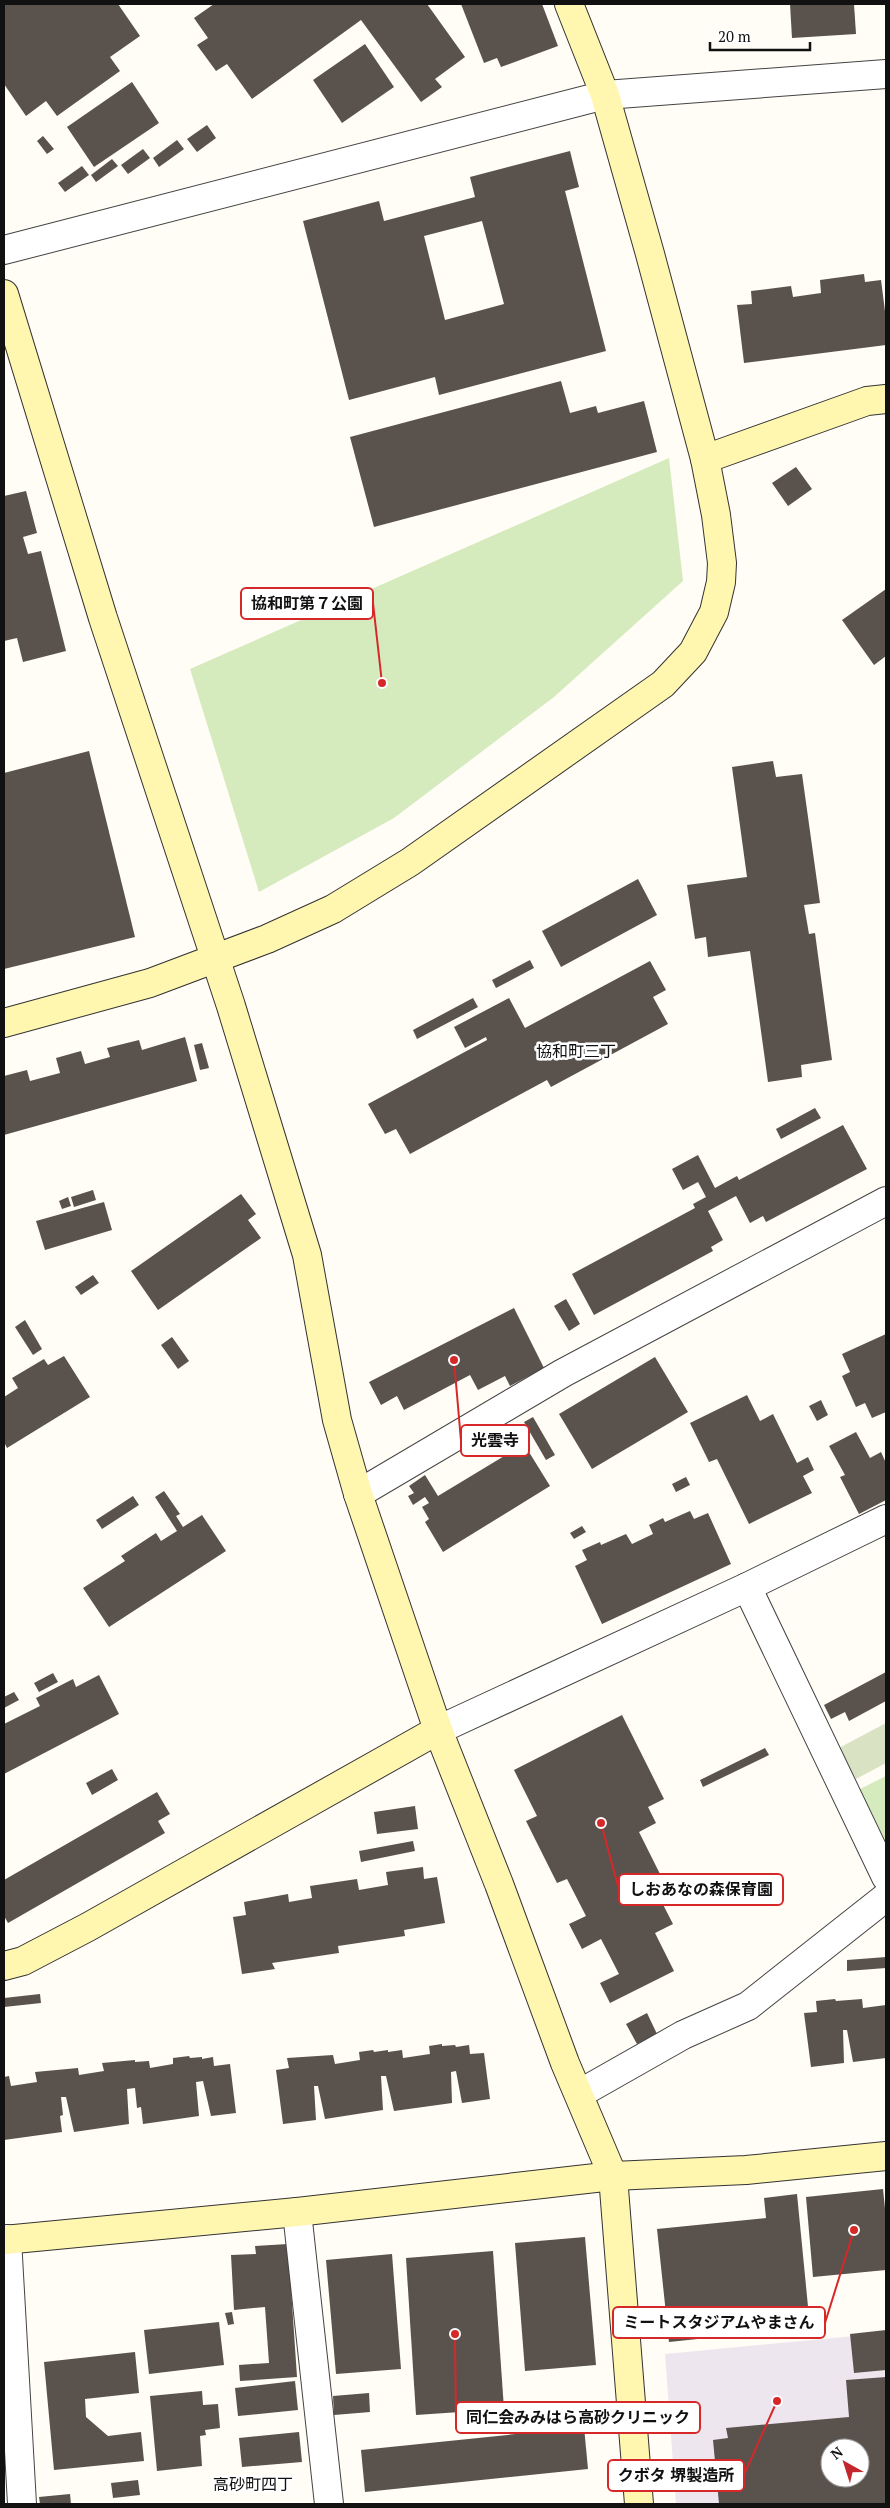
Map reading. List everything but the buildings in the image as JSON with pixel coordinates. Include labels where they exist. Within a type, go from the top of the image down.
[{"type":"street","points":[[4,1023],[150,983],[216,960],[333,909],[402,867],[663,684],[693,652],[714,612],[721,582],[722,563],[716,515],[705,459],[650,254],[604,95],[569,4]]},
{"type":"street","points":[[4,250],[604,95],[886,74]]},
{"type":"street","points":[[4,294],[103,618],[216,960],[308,1255],[337,1420],[358,1494],[438,1730],[499,1884],[565,2063],[612,2176],[639,2504]]},
{"type":"street","points":[[705,459],[868,400],[886,399]]},
{"type":"street","points":[[358,1494],[563,1373],[886,1201]]},
{"type":"street","points":[[4,1966],[23,1961],[88,1927],[438,1730],[747,1587],[886,1519]]},
{"type":"street","points":[[747,1587],[886,1877]]},
{"type":"street","points":[[579,2094],[684,2035],[748,2006],[886,1897]]},
{"type":"street","points":[[15,2488],[5,2240],[297,2212],[612,2176],[746,2170],[886,2156]]},
{"type":"street","points":[[297,2212],[329,2504]]},
{"type":"shaded area","points":[[886,2333],[886,2504],[676,2504],[665,2354]]},
{"type":"green space","points":[[669,458],[683,581],[554,697],[394,818],[259,892],[190,669]]},
{"type":"green space","points":[[886,1723],[886,1763],[856,1779],[839,1748]]},
{"type":"green space","points":[[886,1776],[886,1843],[860,1789]]},
{"type":"place","name":"協和町第７公園","points":[[382,683]]},
{"type":"place","name":"光雲寺","points":[[454,1360]]},
{"type":"place","name":"しおあなの森保育園","points":[[601,1823]]},
{"type":"place","name":"ミートスタジアムやまさん","points":[[854,2230]]},
{"type":"place","name":"同仁会みみはら高砂クリニック","points":[[455,2334]]},
{"type":"place","name":"クボタ 堺製造所","points":[[777,2401]]},
{"type":"district","name":"協和町三丁","points":[[576,1051]]},
{"type":"district","name":"高砂町四丁","points":[[253,2484]]}]
